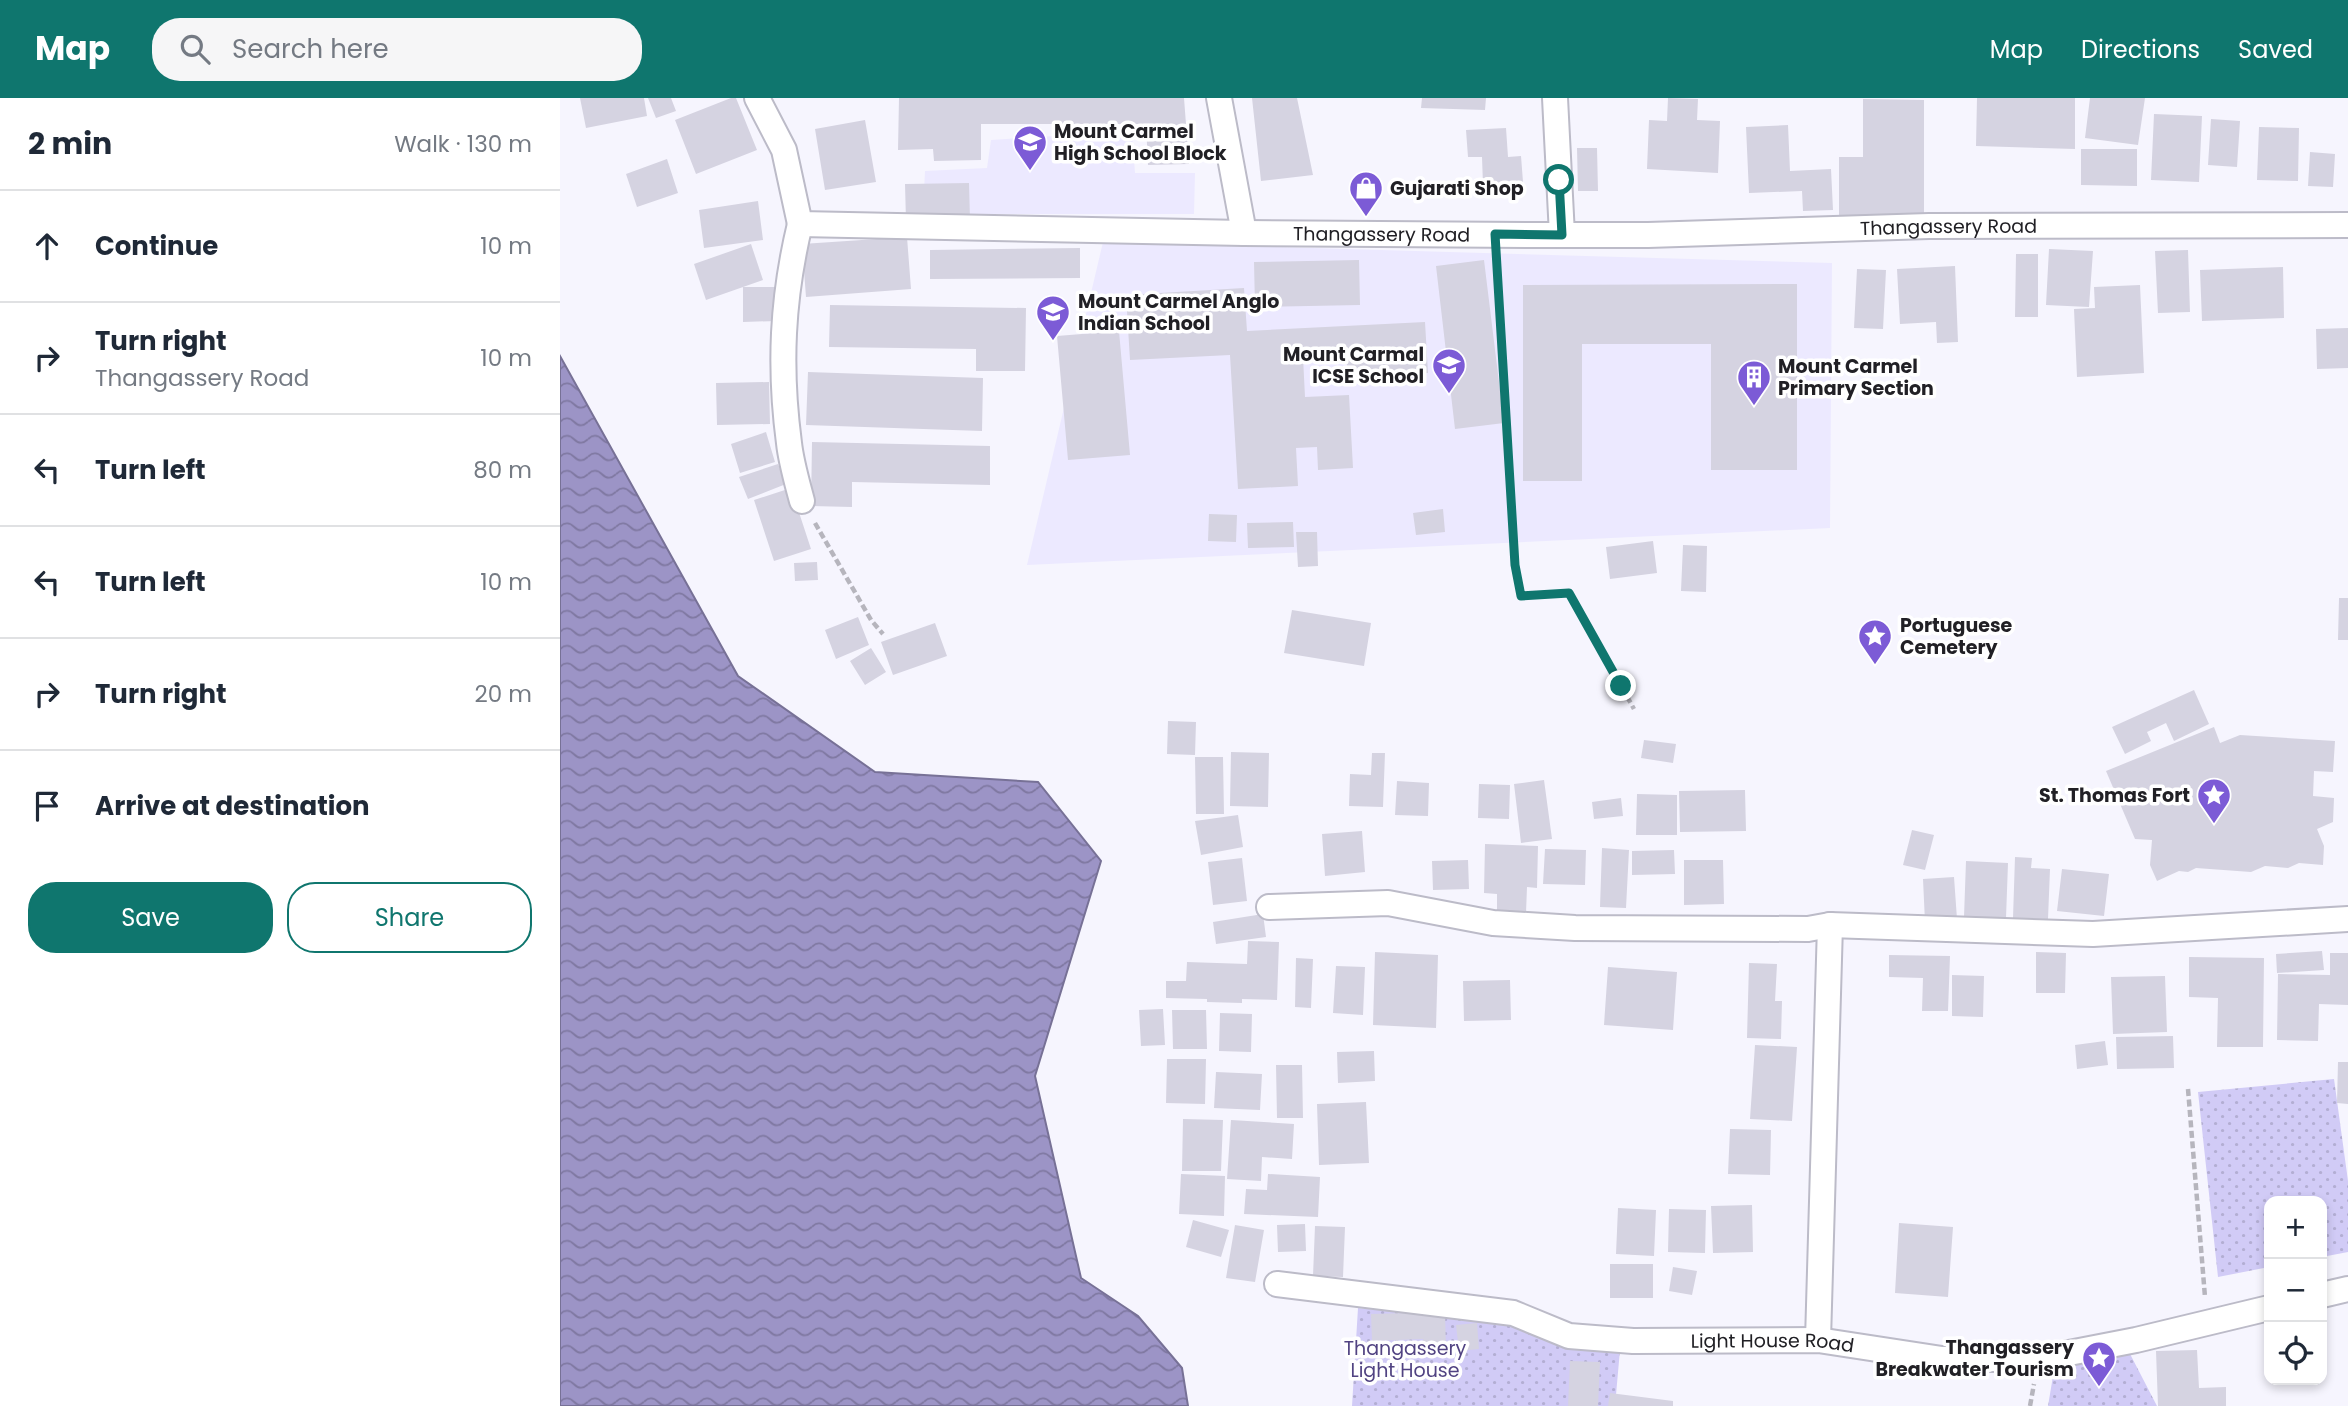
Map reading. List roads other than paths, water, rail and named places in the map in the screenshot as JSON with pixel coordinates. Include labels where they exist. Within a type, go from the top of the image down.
[{"type":"street","points":[[757,98],[784,150],[800,224],[785,300],[782,358],[789,445],[802,501]]},
{"type":"street","points":[[1219,98],[1244,233]]},
{"type":"street","points":[[1555,98],[1562,235]]},
{"type":"street","name":"Thangassery Road","points":[[800,224],[1244,233],[1562,235],[1648,235],[1928,226],[2348,225]]},
{"type":"street","points":[[1269,907],[1388,903],[1493,923],[1575,928],[1808,929],[1830,925],[2093,934],[2348,919]]},
{"type":"street","points":[[1818,1340],[1830,925]]},
{"type":"street","name":"Light House Road","points":[[1277,1284],[1513,1313],[1569,1336],[1633,1341],[1818,1340],[1942,1359],[2038,1359],[2136,1340],[2264,1309]]},
{"type":"street","points":[[2327,1295],[2348,1289]]},
{"type":"water","points":[[560,356],[738,676],[875,772],[1038,782],[1101,861],[1035,1076],[1081,1278],[1138,1316],[1182,1368],[1188,1406],[560,1406]]},
{"type":"place","name":"Mount Carmel High School Block","points":[[1030,172]]},
{"type":"place","name":"Gujarati Shop","points":[[1366,218]]},
{"type":"place","name":"Mount Carmel Anglo Indian School","points":[[1053,342]]},
{"type":"place","name":"Mount Carmal ICSE School","points":[[1449,395]]},
{"type":"place","name":"Mount Carmel Primary Section","points":[[1754,407]]},
{"type":"place","name":"Portuguese Cemetery","points":[[1875,666]]},
{"type":"place","name":"St. Thomas Fort","points":[[2214,825]]},
{"type":"place","name":"Thangassery Breakwater Tourism","points":[[2099,1388]]},
{"type":"park label","name":"Thangassery Light House","points":[[1405,1359]]}]
